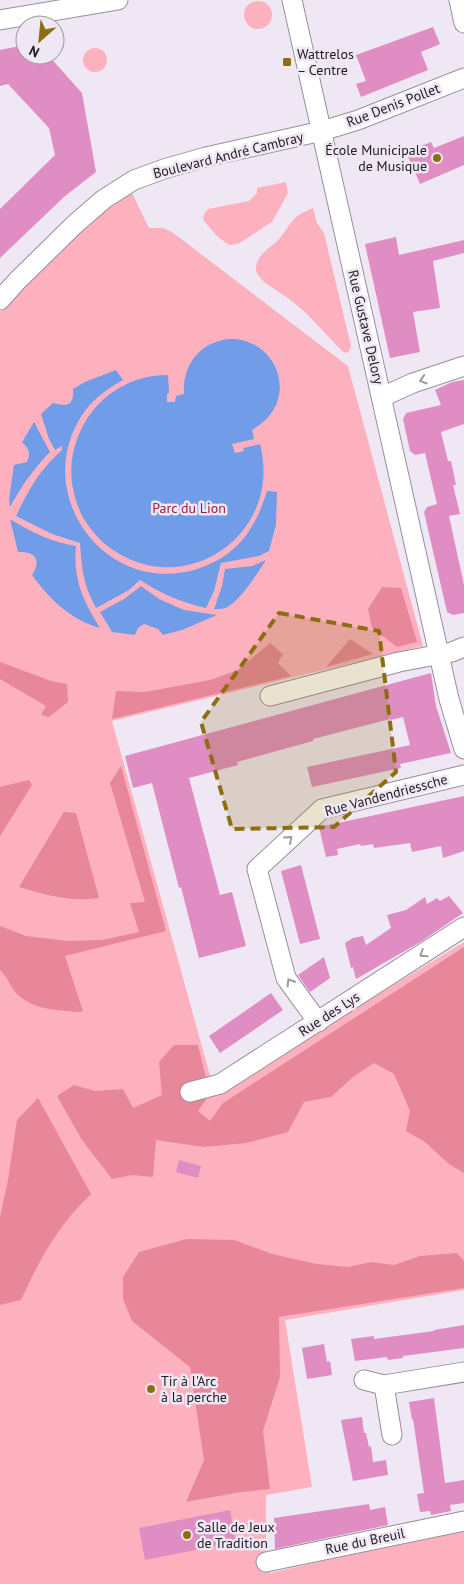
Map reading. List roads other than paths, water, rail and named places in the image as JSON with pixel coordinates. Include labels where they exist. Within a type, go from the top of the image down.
[{"type":"street","points":[[0,20],[118,0]]},
{"type":"street","name":"Rue Gustave Delory","points":[[292,0],[448,699],[464,749]]},
{"type":"street","points":[[459,0],[464,23]]},
{"type":"street","name":"Rue Denis Pollet","points":[[322,131],[358,120],[464,78]]},
{"type":"street","name":"Boulevard André Cambray","points":[[0,300],[74,225],[109,196],[134,180],[206,157],[322,131]]},
{"type":"street","points":[[382,397],[412,383],[464,366]]},
{"type":"street","points":[[270,696],[390,664],[464,648]]},
{"type":"street","name":"Rue Vandendriessche","points":[[318,1022],[286,978],[257,869],[322,809],[464,776]]},
{"type":"street","name":"Rue des Lys","points":[[190,1092],[220,1084],[464,927]]},
{"type":"street","points":[[364,1380],[384,1386],[464,1372]]},
{"type":"street","points":[[384,1386],[392,1434]]},
{"type":"street","name":"Rue du Breuil","points":[[266,1562],[464,1520]]},
{"type":"water","points":[[229,339],[241,340],[263,350],[276,369],[279,380],[279,393],[276,405],[272,413],[252,430],[254,439],[232,444],[235,453],[244,451],[243,448],[260,444],[263,478],[256,507],[241,533],[220,552],[193,564],[164,567],[134,561],[105,544],[85,521],[78,508],[72,484],[71,467],[74,449],[80,432],[99,403],[119,388],[142,378],[168,375],[169,393],[167,394],[167,402],[175,402],[176,396],[184,394],[186,374],[201,350],[219,341]]},
{"type":"water","points":[[116,370],[123,380],[102,393],[85,411],[70,441],[65,473],[71,503],[84,530],[105,552],[132,568],[163,574],[197,569],[211,564],[234,549],[257,518],[267,491],[277,492],[276,525],[269,551],[259,556],[221,563],[214,591],[206,608],[172,597],[140,580],[129,590],[96,608],[88,592],[84,577],[80,543],[52,534],[16,516],[36,480],[47,465],[62,450],[62,446],[55,450],[49,439],[41,414],[53,403],[66,405],[71,402],[73,389],[85,382]]},
{"type":"water","points":[[34,422],[50,452],[28,478],[10,507],[9,499],[14,465],[27,462],[29,451],[22,442]]},
{"type":"water","points":[[10,519],[42,536],[76,546],[76,569],[80,589],[100,628],[70,614],[53,600],[39,584],[32,575],[36,565],[35,558],[29,553],[18,552]]},
{"type":"water","points":[[266,560],[238,599],[226,608],[214,609],[222,586],[225,569],[252,566]]},
{"type":"water","points":[[141,586],[159,599],[184,610],[217,615],[182,630],[163,635],[158,629],[144,624],[138,628],[135,635],[112,632],[100,612],[124,599]]},
{"type":"place","name":"Wattrelos – Centre","points":[[287,62]]},
{"type":"place","name":"École Municipale de Musique","points":[[437,158]]},
{"type":"place","name":"Tir à l'Arc à la perche","points":[[151,1389]]},
{"type":"place","name":"Salle de Jeux de Tradition","points":[[187,1535]]},
{"type":"park label","name":"Parc du Lion","points":[[189,508]]}]
